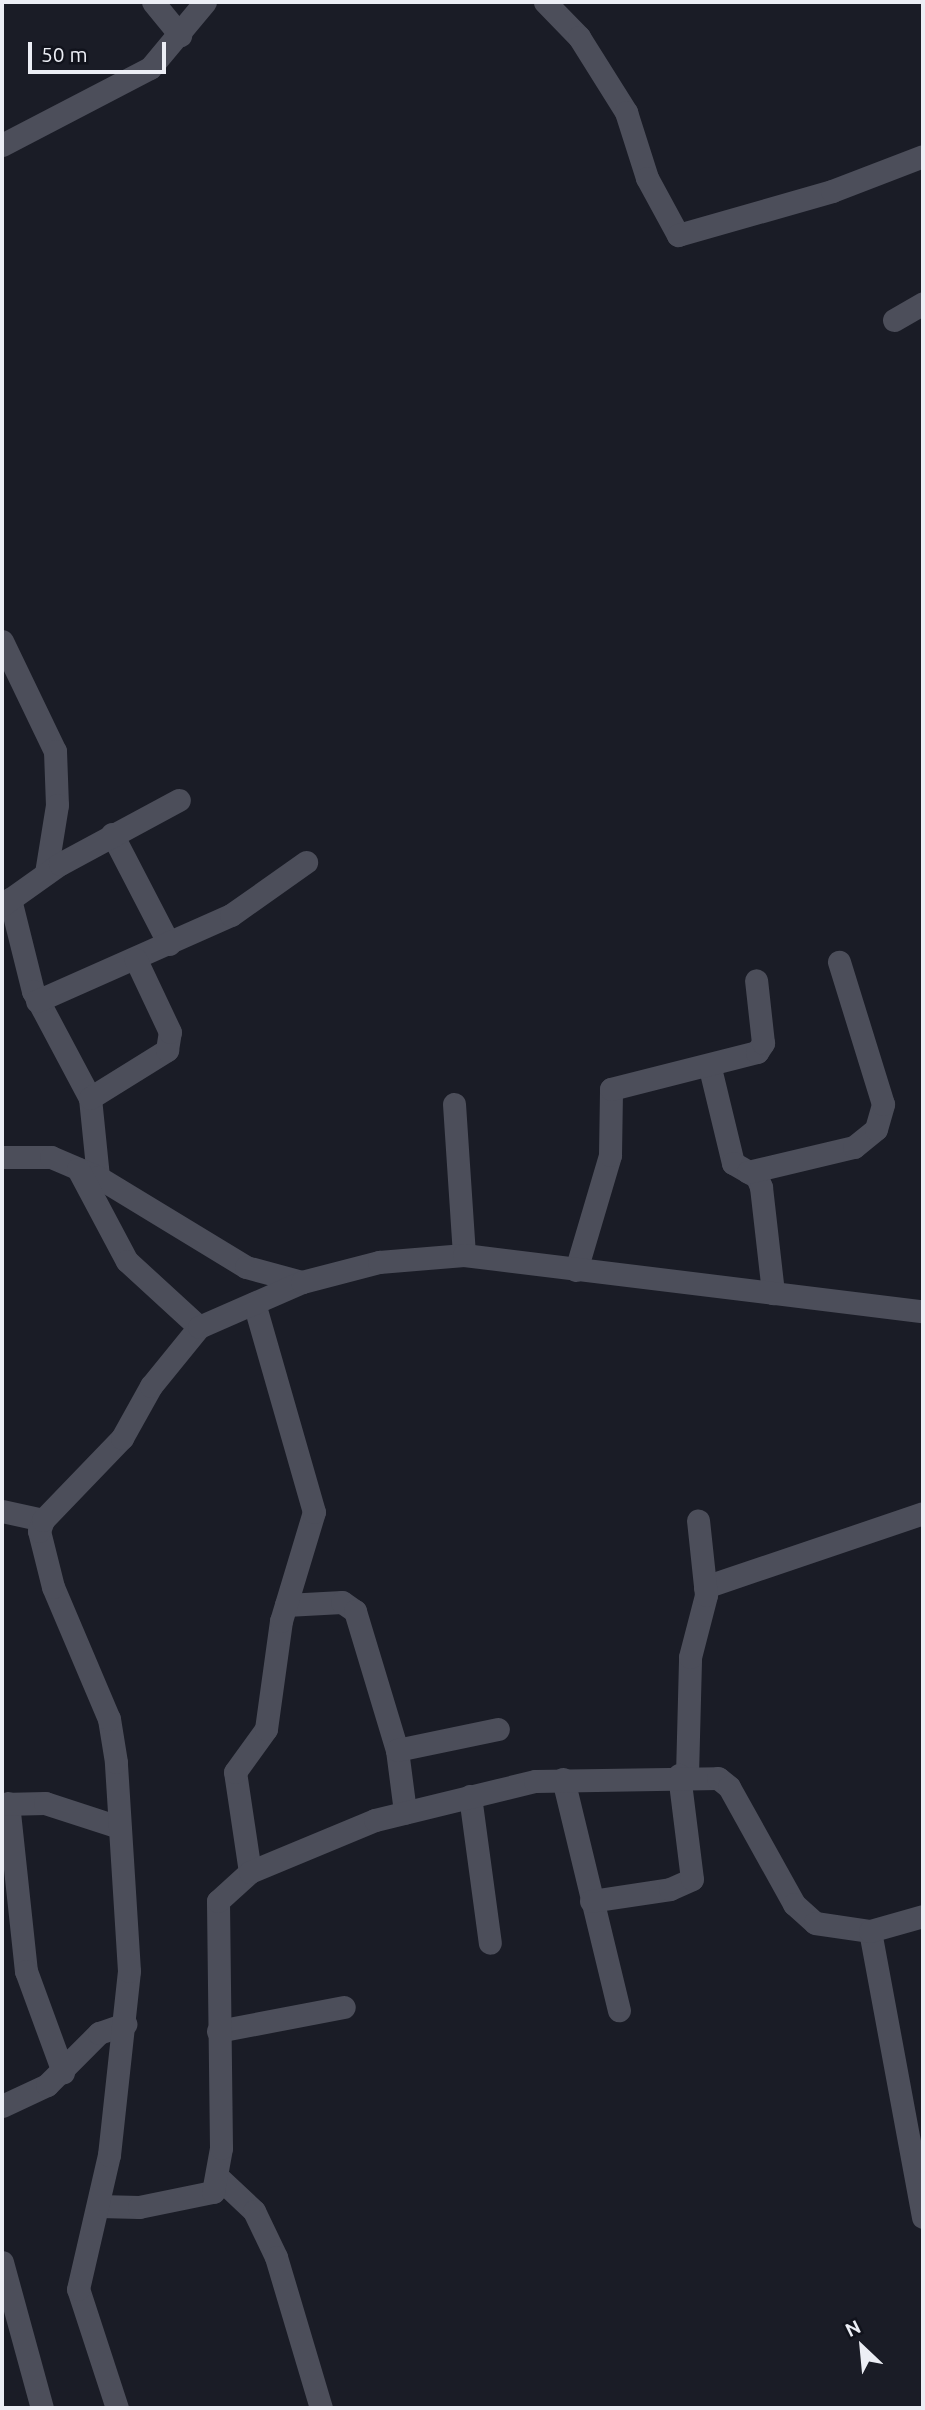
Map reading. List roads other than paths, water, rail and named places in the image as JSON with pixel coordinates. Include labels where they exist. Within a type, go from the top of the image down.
[{"type":"street","points":[[153,2],[180,35]]},
{"type":"street","points":[[2,145],[123,86],[180,35],[205,2]]},
{"type":"street","points":[[545,2],[579,37],[625,112],[647,178],[678,235],[832,191],[923,156]]},
{"type":"street","points":[[894,320],[923,303]]},
{"type":"street","points":[[2,641],[55,751],[57,805],[46,873]]},
{"type":"street","points":[[180,800],[112,834],[46,873],[6,902],[37,1000],[90,1098],[88,1172],[127,1261],[199,1327]]},
{"type":"street","points":[[112,834],[169,944]]},
{"type":"street","points":[[37,1000],[136,960],[231,915],[306,862]]},
{"type":"street","points":[[90,1098],[167,1051],[170,1031],[136,960]]},
{"type":"street","points":[[748,1172],[854,1147],[876,1129],[883,1104],[839,962]]},
{"type":"street","points":[[576,1270],[610,1155],[611,1088],[747,1059],[763,1043],[755,980]]},
{"type":"street","points":[[710,1068],[733,1163],[748,1172],[761,1187],[773,1293]]},
{"type":"street","points":[[454,1104],[464,1255]]},
{"type":"street","points":[[2,1157],[51,1157],[88,1172],[246,1266],[302,1282]]},
{"type":"street","points":[[117,2408],[78,2289],[99,2206],[125,2024],[129,1959],[110,1719],[53,1587],[39,1531],[43,1520],[122,1438],[151,1385],[199,1327],[302,1282],[379,1262],[464,1255],[923,1311]]},
{"type":"street","points":[[250,1872],[236,1772],[266,1729],[286,1605],[314,1512],[254,1303]]},
{"type":"street","points":[[2,1511],[43,1520]]},
{"type":"street","points":[[705,1587],[923,1513]]},
{"type":"street","points":[[591,1901],[670,1889],[692,1879],[683,1775],[690,1657],[705,1587],[698,1520]]},
{"type":"street","points":[[286,1605],[350,1604],[397,1750],[405,1812]]},
{"type":"street","points":[[397,1750],[498,1729]]},
{"type":"street","points":[[99,2206],[202,2199],[219,2178],[218,1901],[250,1872],[405,1812],[470,1796],[563,1779],[683,1775],[718,1778],[729,1787],[794,1904],[815,1923],[870,1931],[923,1916]]},
{"type":"street","points":[[563,1779],[619,2010]]},
{"type":"street","points":[[470,1796],[490,1943]]},
{"type":"street","points":[[63,2072],[26,1971],[5,1804],[45,1802],[119,1827]]},
{"type":"street","points":[[870,1931],[923,2217]]},
{"type":"street","points":[[218,2031],[344,2007]]},
{"type":"street","points":[[2,2106],[63,2072],[99,2034],[125,2024]]},
{"type":"street","points":[[219,2178],[254,2211],[276,2257],[321,2408]]},
{"type":"street","points":[[2,2262],[42,2408]]}]
